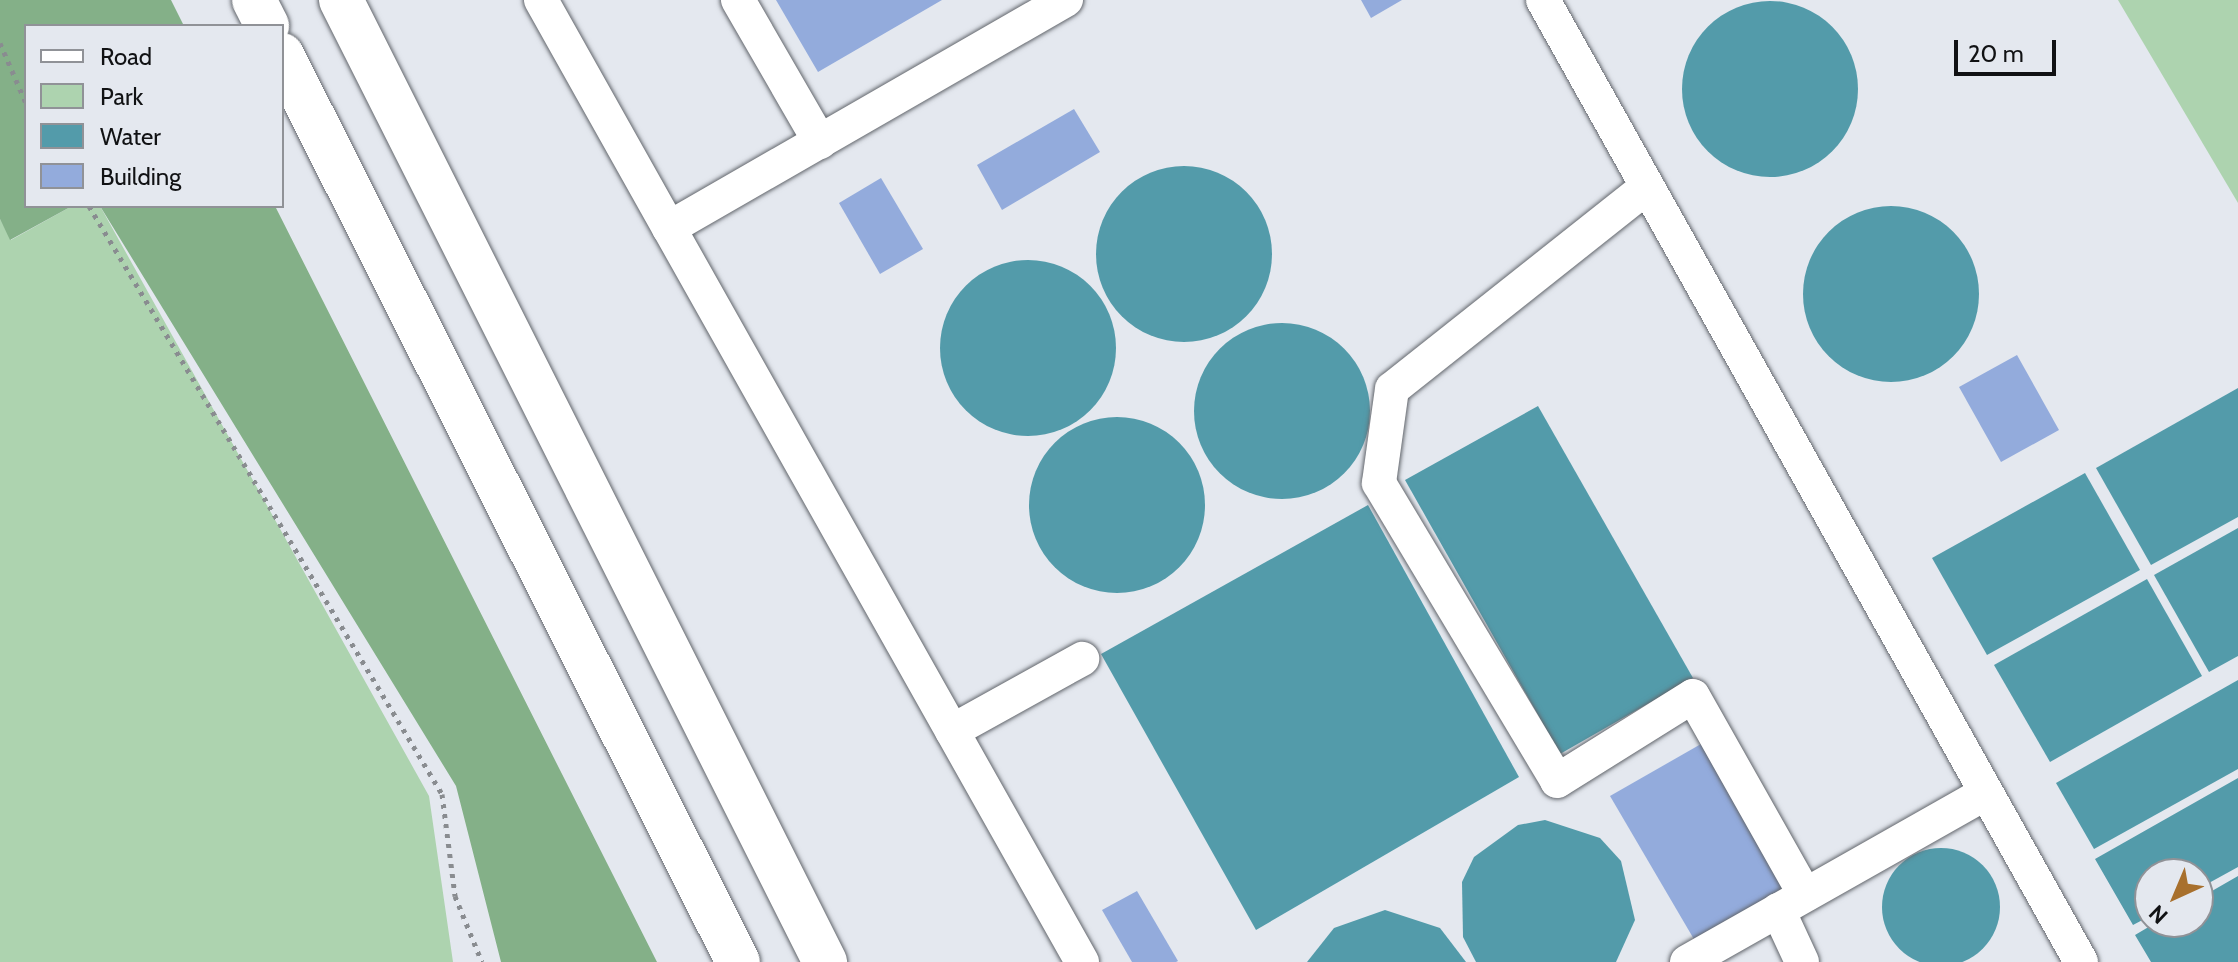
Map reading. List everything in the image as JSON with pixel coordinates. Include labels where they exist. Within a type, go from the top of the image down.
[{"type":"highway","points":[[254,0],[266,24]]},
{"type":"highway","points":[[341,0],[825,962]]},
{"type":"highway","points":[[284,59],[738,962]]},
{"type":"lane","points":[[541,0],[1082,962]]},
{"type":"lane","points":[[738,0],[820,142]]},
{"type":"lane","points":[[669,228],[1066,0]]},
{"type":"lane","points":[[1543,0],[2081,962]]},
{"type":"lane","points":[[1647,187],[1392,389],[1379,483],[1557,781],[1693,696],[1792,902],[1802,962]]},
{"type":"lane","points":[[952,731],[1082,659]]},
{"type":"lane","points":[[1687,962],[1986,793]]},
{"type":"path","points":[[0,43],[24,98]]},
{"type":"path","points":[[90,208],[442,794],[455,896],[482,962]]},
{"type":"green space","points":[[0,0],[171,0],[183,24],[24,24],[24,208],[68,208],[10,240],[0,219]]},
{"type":"green space","points":[[2118,0],[2238,0],[2238,203]]},
{"type":"green space","points":[[68,208],[101,208],[429,796],[453,962],[0,962],[0,219],[11,240]]},
{"type":"green space","points":[[101,208],[276,208],[657,962],[501,962],[456,786]]},
{"type":"water","points":[[1770,1],[1804,8],[1832,27],[1851,55],[1858,89],[1851,123],[1832,151],[1804,170],[1770,177],[1736,170],[1708,151],[1689,123],[1682,89],[1689,55],[1708,27],[1736,8]]},
{"type":"water","points":[[1184,166],[1218,173],[1246,192],[1265,220],[1272,254],[1265,288],[1246,316],[1218,335],[1184,342],[1150,335],[1122,316],[1103,288],[1096,254],[1103,220],[1122,192],[1150,173]]},
{"type":"water","points":[[1891,206],[1925,213],[1953,232],[1972,260],[1979,294],[1972,328],[1953,356],[1925,375],[1891,382],[1857,375],[1829,356],[1810,328],[1803,294],[1810,260],[1829,232],[1857,213]]},
{"type":"water","points":[[1028,260],[1062,267],[1090,286],[1109,314],[1116,348],[1109,382],[1090,410],[1062,429],[1028,436],[994,429],[966,410],[947,382],[940,348],[947,314],[966,286],[994,267]]},
{"type":"water","points":[[1282,323],[1316,330],[1344,349],[1363,377],[1370,411],[1363,445],[1344,473],[1316,492],[1282,499],[1248,492],[1220,473],[1201,445],[1194,411],[1201,377],[1220,349],[1248,330]]},
{"type":"water","points":[[2238,388],[2238,517],[2151,565],[2096,468]]},
{"type":"water","points":[[1538,406],[1693,678],[1560,754],[1405,480]]},
{"type":"water","points":[[1117,417],[1151,424],[1179,443],[1198,471],[1205,505],[1198,539],[1179,567],[1151,586],[1117,593],[1083,586],[1055,567],[1036,539],[1029,505],[1036,471],[1055,443],[1083,424]]},
{"type":"water","points":[[2085,473],[2140,570],[1987,655],[1932,558]]},
{"type":"water","points":[[1368,505],[1519,777],[1256,930],[1101,654]]},
{"type":"water","points":[[2238,528],[2238,656],[2209,672],[2154,575]]},
{"type":"water","points":[[2147,579],[2202,676],[2050,762],[1994,665]]},
{"type":"water","points":[[2238,680],[2238,769],[2094,849],[2056,783]]},
{"type":"water","points":[[2238,778],[2238,867],[2214,880],[2214,858],[2134,858],[2133,925],[2095,859]]},
{"type":"water","points":[[1545,820],[1600,838],[1621,861],[1635,920],[1616,962],[1476,962],[1463,937],[1462,882],[1474,857],[1518,825]]},
{"type":"water","points":[[1929,849],[1953,849],[1974,858],[1990,874],[1999,895],[1996,930],[1983,949],[1960,963],[1918,962],[1899,949],[1886,930],[1883,919],[1883,895],[1892,874],[1908,858]]},
{"type":"water","points":[[2238,876],[2238,962],[2151,962],[2137,938],[2214,938],[2214,890]]},
{"type":"water","points":[[1385,910],[1440,928],[1466,962],[1307,962],[1334,928]]},
{"type":"building","points":[[776,0],[942,0],[818,72]]},
{"type":"building","points":[[1361,0],[1402,0],[1371,18]]},
{"type":"building","points":[[1074,109],[1100,152],[1002,210],[977,165]]},
{"type":"building","points":[[881,178],[923,249],[880,274],[839,203]]},
{"type":"building","points":[[2017,355],[2059,430],[2001,462],[1959,387]]},
{"type":"building","points":[[1701,744],[1786,888],[1695,941],[1610,796]]},
{"type":"building","points":[[1137,891],[1178,961],[1132,962],[1102,910]]}]
